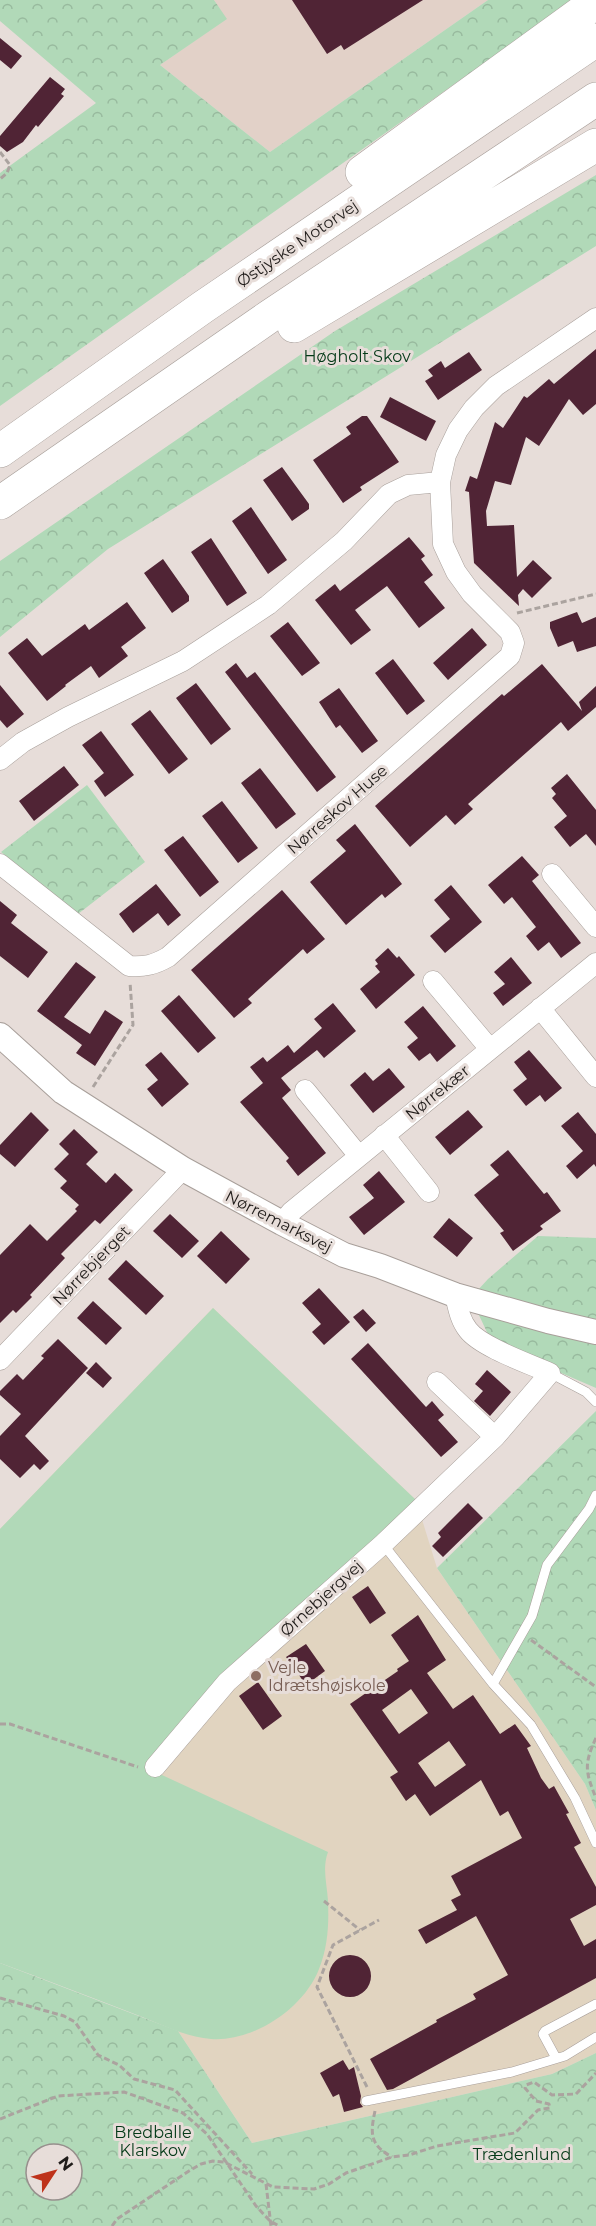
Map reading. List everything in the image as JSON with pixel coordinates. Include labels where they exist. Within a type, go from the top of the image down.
[{"type":"highway","points":[[203,307],[226,270],[596,2]]},
{"type":"highway","name":"Østjyske Motorvej","points":[[0,451],[203,307],[596,39]]},
{"type":"highway","points":[[0,503],[270,316],[596,99]]},
{"type":"highway","points":[[0,526],[285,331],[596,145]]},
{"type":"street","name":"Nørreskov Huse","points":[[129,966],[156,965],[168,957],[510,656],[514,643],[510,632],[472,594],[456,572],[443,544],[440,482],[446,455],[458,430],[474,408],[496,386],[596,318]]},
{"type":"street","points":[[0,760],[23,742],[41,732],[183,662],[268,605],[344,541],[389,494],[408,485],[440,482]]},
{"type":"street","points":[[0,864],[129,966]]},
{"type":"street","points":[[552,874],[596,927]]},
{"type":"street","name":"Nørrekær","points":[[282,1224],[291,1212],[596,963]]},
{"type":"street","points":[[433,981],[490,1049]]},
{"type":"street","points":[[540,1008],[596,1077]]},
{"type":"street","name":"Nørremarksvej","points":[[0,1035],[63,1092],[183,1169],[282,1224],[344,1255],[454,1295],[596,1332]]},
{"type":"street","points":[[305,1090],[359,1156]]},
{"type":"street","points":[[384,1135],[429,1192]]},
{"type":"street","name":"Nørrebjerget","points":[[0,1360],[183,1169]]},
{"type":"street","points":[[454,1295],[461,1319],[469,1332],[481,1341],[550,1374]]},
{"type":"street","name":"Ørnebjergvej","points":[[155,1767],[227,1682],[382,1544],[495,1437],[550,1374]]},
{"type":"street","points":[[437,1382],[495,1437]]},
{"type":"lane","points":[[550,1374],[586,1392],[596,1402]]},
{"type":"lane","points":[[493,1684],[532,1616],[547,1565],[589,1509],[596,1495]]},
{"type":"lane","points":[[382,1544],[493,1684],[531,1725],[575,1798],[596,1843]]},
{"type":"lane","points":[[556,2058],[543,2034],[545,2031],[596,2004]]},
{"type":"lane","points":[[373,2099],[512,2072],[556,2058],[596,2037]]},
{"type":"path","points":[[0,152],[10,165],[7,173],[0,179]]},
{"type":"path","points":[[500,622],[522,611],[596,594]]},
{"type":"path","points":[[90,1092],[133,1025],[129,966]]},
{"type":"path","points":[[522,1634],[596,1687]]},
{"type":"path","points":[[0,1724],[10,1725],[136,1767],[155,1767]]},
{"type":"path","points":[[596,1738],[587,1757],[587,1777],[596,1798]]},
{"type":"path","points":[[324,1901],[360,1930]]},
{"type":"path","points":[[379,1920],[333,1945],[317,1987],[373,2099],[372,2136],[379,2150],[392,2157]]},
{"type":"path","points":[[0,1998],[64,2016],[75,2022],[98,2055],[119,2065],[134,2079],[175,2090],[253,2175]]},
{"type":"path","points":[[112,2226],[117,2219],[195,2168],[213,2161],[224,2162],[273,2187],[314,2189],[329,2184],[346,2173],[392,2157],[409,2155],[437,2146],[515,2133],[538,2110],[548,2109],[550,2106],[536,2102],[525,2088],[526,2085],[534,2082],[552,2095],[576,2094],[596,2073]]},
{"type":"path","points":[[0,2118],[58,2096],[124,2092],[183,2114],[207,2134],[256,2206],[270,2221],[279,2226]]},
{"type":"path","points":[[266,2184],[272,2226]]},
{"type":"shaded area","points":[[214,0],[488,0],[270,152],[160,65],[226,19]]},
{"type":"shaded area","name":"Vejle Idrætshøjskole","points":[[213,1308],[416,1500],[437,1568],[585,1784],[596,1810],[596,2053],[552,2074],[252,2143],[178,2031],[0,1529]]},
{"type":"green space","points":[[0,0],[214,0],[227,19],[160,65],[270,152],[488,0],[573,0],[0,406],[0,173],[96,103],[0,21]]},
{"type":"green space","name":"Høgholt Skov","points":[[596,175],[596,246],[108,549],[0,637],[0,561],[335,331]]},
{"type":"green space","points":[[87,785],[145,862],[78,914],[1,852]]},
{"type":"green space","points":[[538,1236],[596,1238],[596,1320],[477,1291]]},
{"type":"green space","points":[[213,1308],[416,1500],[223,1678],[149,1769],[328,1852],[325,1870],[328,1901],[327,1935],[322,1961],[312,1983],[302,1997],[276,2020],[244,2035],[211,2039],[173,2030],[0,1963],[0,1529]]},
{"type":"green space","points":[[478,1313],[596,1341],[596,1388],[492,1343]]},
{"type":"green space","points":[[596,1411],[596,1810],[585,1784],[437,1568]]},
{"type":"green space","points":[[0,1963],[178,2031],[252,2143],[552,2074],[596,2053],[596,2226],[0,2226]]},
{"type":"building","points":[[292,0],[423,0],[344,50],[341,45],[327,54]]},
{"type":"building","points":[[0,38],[22,56],[11,69],[0,60]]},
{"type":"building","points":[[50,77],[65,89],[61,94],[64,96],[23,142],[7,152],[0,146],[0,136]]},
{"type":"building","points":[[596,349],[596,404],[583,415],[569,399],[539,446],[526,437],[511,485],[495,481],[486,511],[487,526],[514,525],[517,577],[533,560],[552,578],[532,598],[523,589],[518,595],[519,606],[474,563],[469,492],[465,491],[470,476],[477,479],[495,422],[503,428],[524,396],[527,398],[549,379],[554,384]]},
{"type":"building","points":[[469,352],[482,370],[438,400],[425,381],[433,376],[428,370],[441,361],[445,368]]},
{"type":"building","points":[[390,397],[436,421],[426,441],[380,417]]},
{"type":"building","points":[[362,416],[367,416],[399,462],[360,487],[362,490],[343,503],[313,460],[351,434],[346,427]]},
{"type":"building","points":[[282,467],[309,504],[309,509],[292,521],[263,480]]},
{"type":"building","points":[[251,507],[287,560],[268,574],[232,521]]},
{"type":"building","points":[[409,537],[425,556],[421,559],[433,575],[424,582],[445,608],[419,628],[387,586],[355,610],[371,630],[351,645],[315,600],[335,584],[340,591]]},
{"type":"building","points":[[211,538],[247,593],[227,606],[191,552]]},
{"type":"building","points":[[163,559],[189,596],[189,601],[172,613],[144,573]]},
{"type":"building","points":[[127,602],[146,628],[121,647],[128,656],[99,678],[91,666],[47,701],[8,653],[27,638],[42,656],[85,624],[89,630]]},
{"type":"building","points":[[577,612],[582,623],[596,617],[596,646],[577,652],[573,641],[558,647],[550,628],[550,622]]},
{"type":"building","points":[[288,622],[320,663],[302,676],[270,636]]},
{"type":"building","points":[[472,628],[487,645],[448,680],[433,663]]},
{"type":"building","points":[[393,659],[425,701],[407,715],[375,673]]},
{"type":"building","points":[[236,663],[247,678],[255,672],[336,777],[317,792],[225,672]]},
{"type":"building","points":[[542,664],[582,711],[579,702],[596,686],[596,707],[568,731],[561,722],[468,804],[473,809],[455,825],[446,815],[410,847],[375,806],[502,694],[504,696]]},
{"type":"building","points":[[196,683],[231,729],[211,745],[176,698]]},
{"type":"building","points":[[0,685],[24,714],[7,728],[0,720]]},
{"type":"building","points":[[339,688],[378,741],[362,753],[340,725],[336,728],[319,702]]},
{"type":"building","points":[[150,710],[188,759],[169,774],[131,724]]},
{"type":"building","points":[[101,731],[134,775],[105,797],[94,781],[104,773],[82,745]]},
{"type":"building","points":[[64,766],[79,785],[34,821],[19,801]]},
{"type":"building","points":[[260,768],[296,814],[276,829],[241,783]]},
{"type":"building","points":[[567,774],[596,810],[596,846],[586,834],[570,847],[554,827],[567,816],[552,798],[556,794],[551,788]]},
{"type":"building","points":[[222,801],[258,848],[238,863],[202,816]]},
{"type":"building","points":[[355,824],[402,884],[385,898],[382,894],[346,925],[310,882],[346,851],[336,840]]},
{"type":"building","points":[[183,836],[219,882],[200,897],[164,850]]},
{"type":"building","points":[[522,856],[539,875],[532,881],[581,943],[561,958],[549,942],[538,951],[526,936],[536,927],[512,897],[504,904],[488,885]]},
{"type":"building","points":[[156,884],[181,915],[168,926],[158,913],[133,933],[119,914]]},
{"type":"building","points":[[451,885],[482,922],[445,953],[430,936],[450,919],[434,900]]},
{"type":"building","points":[[282,890],[325,939],[307,954],[303,949],[248,999],[252,1003],[234,1018],[191,970]]},
{"type":"building","points":[[0,901],[17,915],[11,923],[48,952],[28,978],[0,956]]},
{"type":"building","points":[[388,948],[397,958],[399,956],[415,975],[376,1009],[360,989],[380,972],[375,966],[378,964],[375,960]]},
{"type":"building","points":[[511,957],[532,983],[503,1006],[493,993],[505,984],[494,972]]},
{"type":"building","points":[[76,962],[96,977],[64,1017],[90,1034],[105,1010],[123,1022],[95,1066],[76,1053],[82,1045],[37,1011]]},
{"type":"building","points":[[179,995],[216,1038],[198,1053],[161,1011]]},
{"type":"building","points":[[333,1003],[356,1031],[324,1058],[317,1050],[281,1078],[291,1090],[282,1098],[326,1153],[298,1176],[286,1161],[289,1158],[240,1102],[263,1083],[250,1067],[263,1057],[267,1062],[288,1045],[294,1053],[322,1028],[314,1019]]},
{"type":"building","points":[[423,1006],[456,1046],[437,1062],[430,1053],[419,1061],[407,1047],[418,1038],[404,1022]]},
{"type":"building","points":[[529,1050],[562,1088],[545,1102],[540,1095],[526,1106],[513,1090],[527,1079],[514,1062]]},
{"type":"building","points":[[161,1052],[189,1084],[162,1107],[147,1089],[158,1080],[145,1065]]},
{"type":"building","points":[[389,1068],[405,1087],[373,1113],[350,1085],[365,1072],[373,1081]]},
{"type":"building","points":[[468,1110],[483,1127],[450,1155],[435,1137]]},
{"type":"building","points":[[31,1112],[49,1130],[15,1167],[0,1154],[0,1145]]},
{"type":"building","points":[[578,1112],[596,1134],[596,1167],[594,1164],[577,1179],[566,1166],[583,1151],[561,1126]]},
{"type":"building","points":[[74,1129],[98,1152],[86,1164],[106,1183],[115,1173],[133,1190],[100,1224],[95,1220],[61,1254],[65,1258],[30,1295],[32,1297],[16,1313],[13,1310],[0,1323],[0,1255],[30,1224],[47,1241],[77,1211],[75,1209],[79,1205],[60,1188],[67,1181],[54,1169],[69,1154],[59,1144]]},
{"type":"building","points":[[508,1150],[544,1194],[547,1192],[561,1211],[540,1226],[543,1229],[513,1251],[500,1233],[504,1231],[474,1195],[499,1175],[490,1165]]},
{"type":"building","points":[[379,1171],[405,1202],[364,1235],[349,1217],[374,1198],[363,1185]]},
{"type":"building","points":[[170,1214],[199,1241],[182,1258],[153,1231]]},
{"type":"building","points":[[449,1218],[473,1238],[457,1257],[433,1237]]},
{"type":"building","points":[[221,1231],[250,1259],[226,1284],[197,1256]]},
{"type":"building","points":[[126,1260],[164,1296],[146,1315],[108,1279]]},
{"type":"building","points":[[319,1288],[350,1322],[324,1345],[312,1332],[321,1324],[302,1303]]},
{"type":"building","points":[[93,1301],[122,1328],[106,1345],[77,1318]]},
{"type":"building","points":[[363,1309],[376,1323],[366,1332],[353,1317]]},
{"type":"building","points":[[58,1339],[88,1368],[25,1436],[49,1461],[40,1470],[34,1464],[20,1478],[0,1459],[0,1436],[21,1414],[0,1395],[0,1391],[17,1374],[23,1380],[44,1358],[41,1356]]},
{"type":"building","points":[[368,1343],[426,1407],[432,1401],[444,1415],[438,1420],[458,1442],[441,1457],[351,1359]]},
{"type":"building","points":[[96,1362],[112,1378],[103,1388],[86,1373]]},
{"type":"building","points":[[487,1370],[511,1392],[490,1416],[474,1401],[483,1391],[475,1384]]},
{"type":"building","points":[[468,1503],[483,1518],[443,1557],[432,1546],[441,1537],[438,1533]]},
{"type":"building","points":[[368,1586],[386,1613],[370,1624],[352,1597]]},
{"type":"building","points":[[418,1615],[446,1660],[427,1673],[453,1709],[473,1695],[500,1734],[515,1724],[531,1746],[527,1748],[541,1778],[549,1789],[554,1786],[569,1813],[566,1814],[581,1843],[574,1847],[596,1887],[596,1905],[570,1919],[584,1946],[596,1939],[596,1978],[393,2089],[387,2090],[370,2059],[476,1999],[473,1994],[508,1975],[476,1916],[426,1944],[418,1930],[457,1910],[451,1900],[461,1895],[451,1876],[522,1838],[508,1811],[500,1816],[481,1780],[430,1816],[415,1794],[406,1801],[390,1777],[398,1772],[350,1704],[409,1661],[391,1635]],"holes":[[[411,1689],[428,1713],[399,1734],[382,1710]],[[449,1741],[466,1765],[435,1787],[418,1763]]]},
{"type":"building","points":[[306,1644],[325,1671],[306,1685],[286,1657]]},
{"type":"building","points":[[258,1682],[282,1716],[263,1730],[239,1696]]},
{"type":"building","points":[[350,1955],[365,1961],[371,1976],[365,1991],[350,1997],[335,1991],[329,1976],[335,1961]]},
{"type":"building","points":[[343,2060],[349,2070],[354,2067],[361,2096],[360,2103],[363,2107],[344,2112],[339,2094],[333,2097],[320,2073]]},
{"type":"place","name":"Vejle Idrætshøjskole","points":[[256,1676]]},
{"type":"park label","name":"Bredballe Klarskov","points":[[153,2141]]},
{"type":"park label","name":"Trædenlund","points":[[522,2154]]}]
